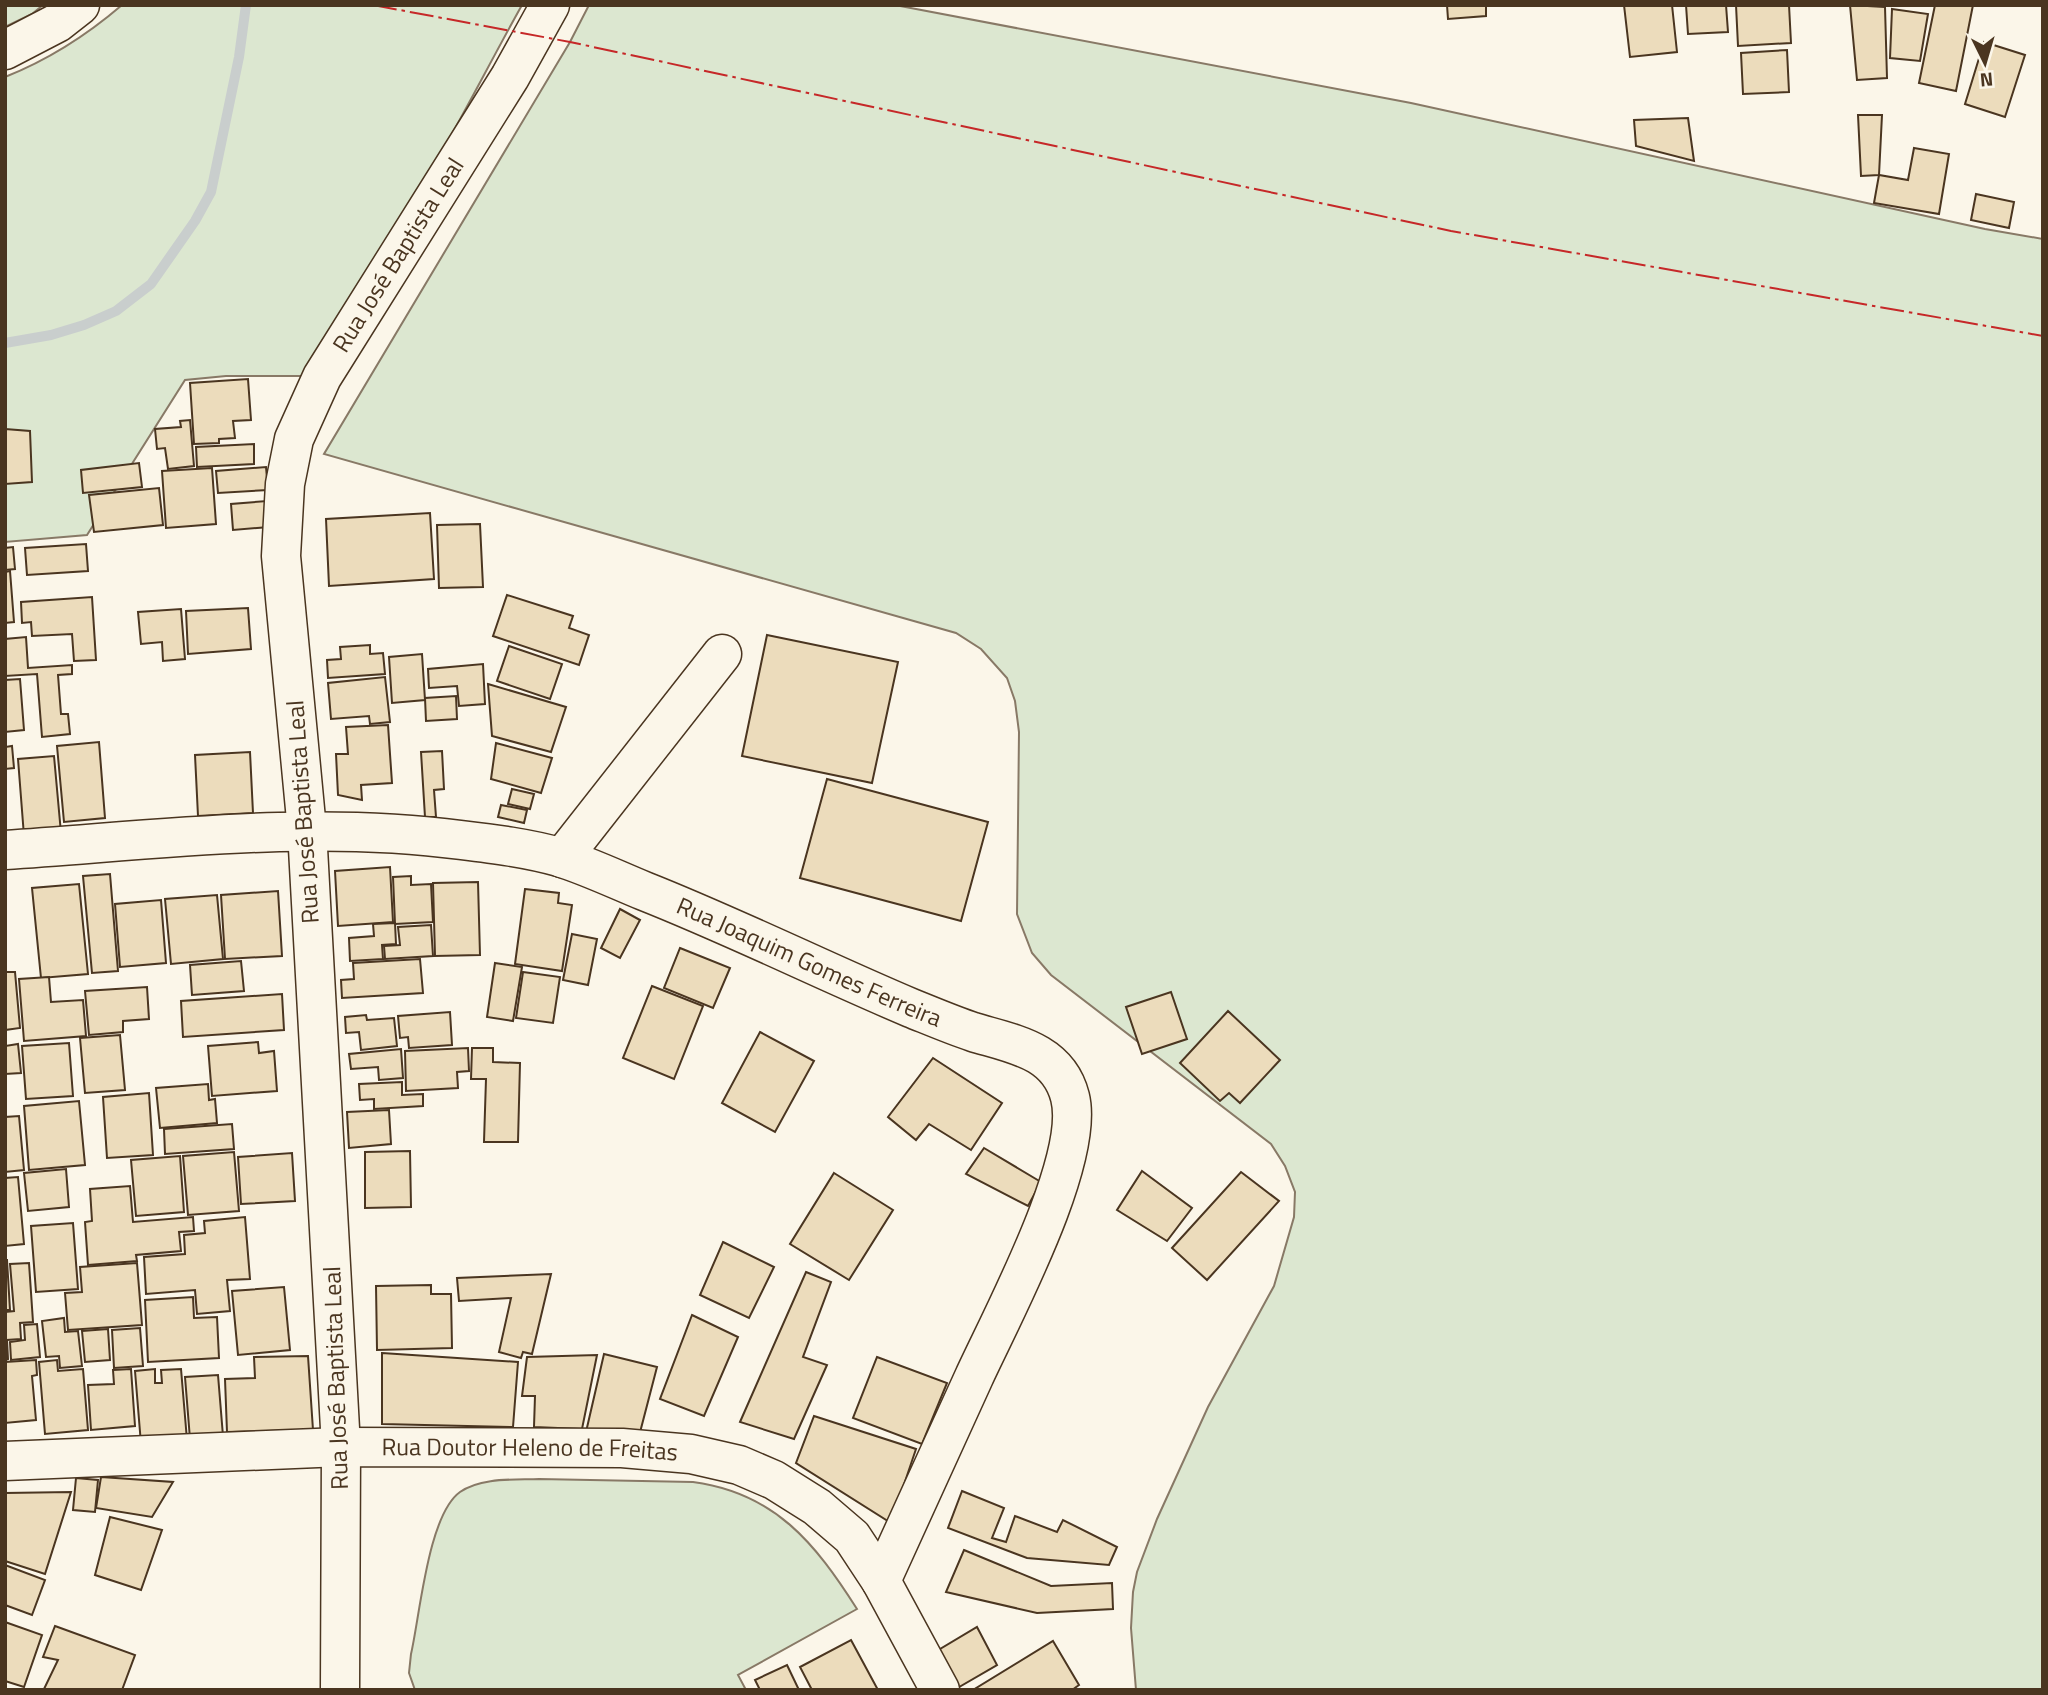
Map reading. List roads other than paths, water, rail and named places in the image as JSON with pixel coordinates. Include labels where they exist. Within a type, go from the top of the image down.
[{"type":"street","points":[[5,50],[57,23],[80,5]]},
{"type":"street","name":"Rua José Baptista Leal","points":[[340,1690],[341,1447],[307,830],[281,556],[285,484],[294,439],[322,377],[510,78],[550,5]]},
{"type":"street","points":[[562,858],[722,654]]},
{"type":"street","name":"Rua Joaquim Gomes Ferreira","points":[[5,850],[307,830],[425,835],[506,846],[562,858],[703,914],[913,1009],[969,1031],[1026,1047],[1047,1059],[1060,1075],[1070,1096],[1071,1133],[1062,1174],[1037,1240],[881,1581]]},
{"type":"street","name":"Rua Doutor Heleno de Freitas","points":[[5,1461],[341,1447],[622,1448],[691,1454],[739,1465],[774,1480],[817,1507],[852,1536],[881,1581],[940,1690]]},
{"type":"waterway","points":[[5,343],[51,335],[84,325],[116,311],[151,284],[195,221],[211,192],[239,57],[246,5]]}]
